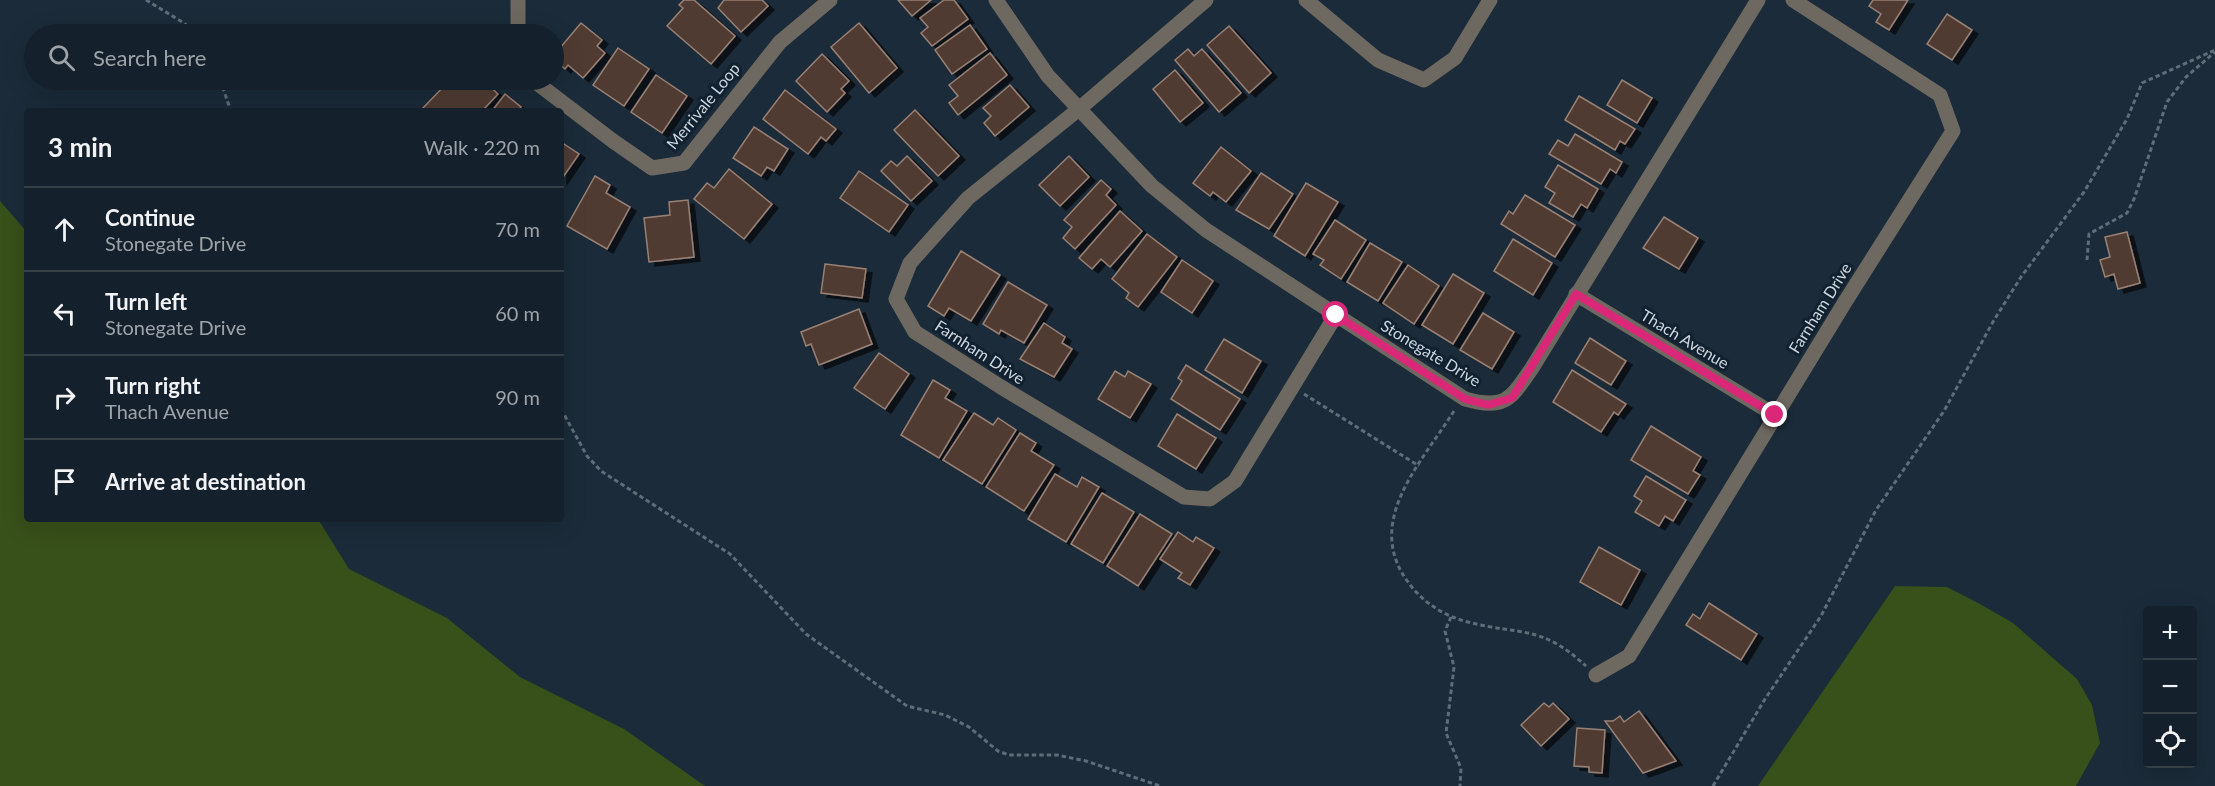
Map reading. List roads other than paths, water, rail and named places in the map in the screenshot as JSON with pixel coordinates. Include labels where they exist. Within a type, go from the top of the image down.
[{"type":"street","points":[[518,24],[519,0]]},
{"type":"street","name":"Merrivale Loop","points":[[546,90],[652,168],[684,163],[780,42],[830,0]]},
{"type":"street","name":"Stonegate Drive","points":[[996,0],[1048,76],[1152,186],[1206,230],[1336,315],[1463,397],[1488,405],[1512,398],[1758,0]]},
{"type":"street","name":"Farnham Drive","points":[[1206,0],[1079,109],[968,198],[910,263],[896,299],[915,332],[1001,387],[1184,497],[1210,500],[1235,481],[1336,315]]},
{"type":"street","points":[[1306,0],[1378,60],[1424,80],[1455,58],[1490,0]]},
{"type":"street","name":"Farnham Drive","points":[[1596,675],[1629,656],[1775,415],[1953,131],[1940,95],[1793,0]]},
{"type":"street","name":"Thach Avenue","points":[[1576,294],[1775,415]]}]
